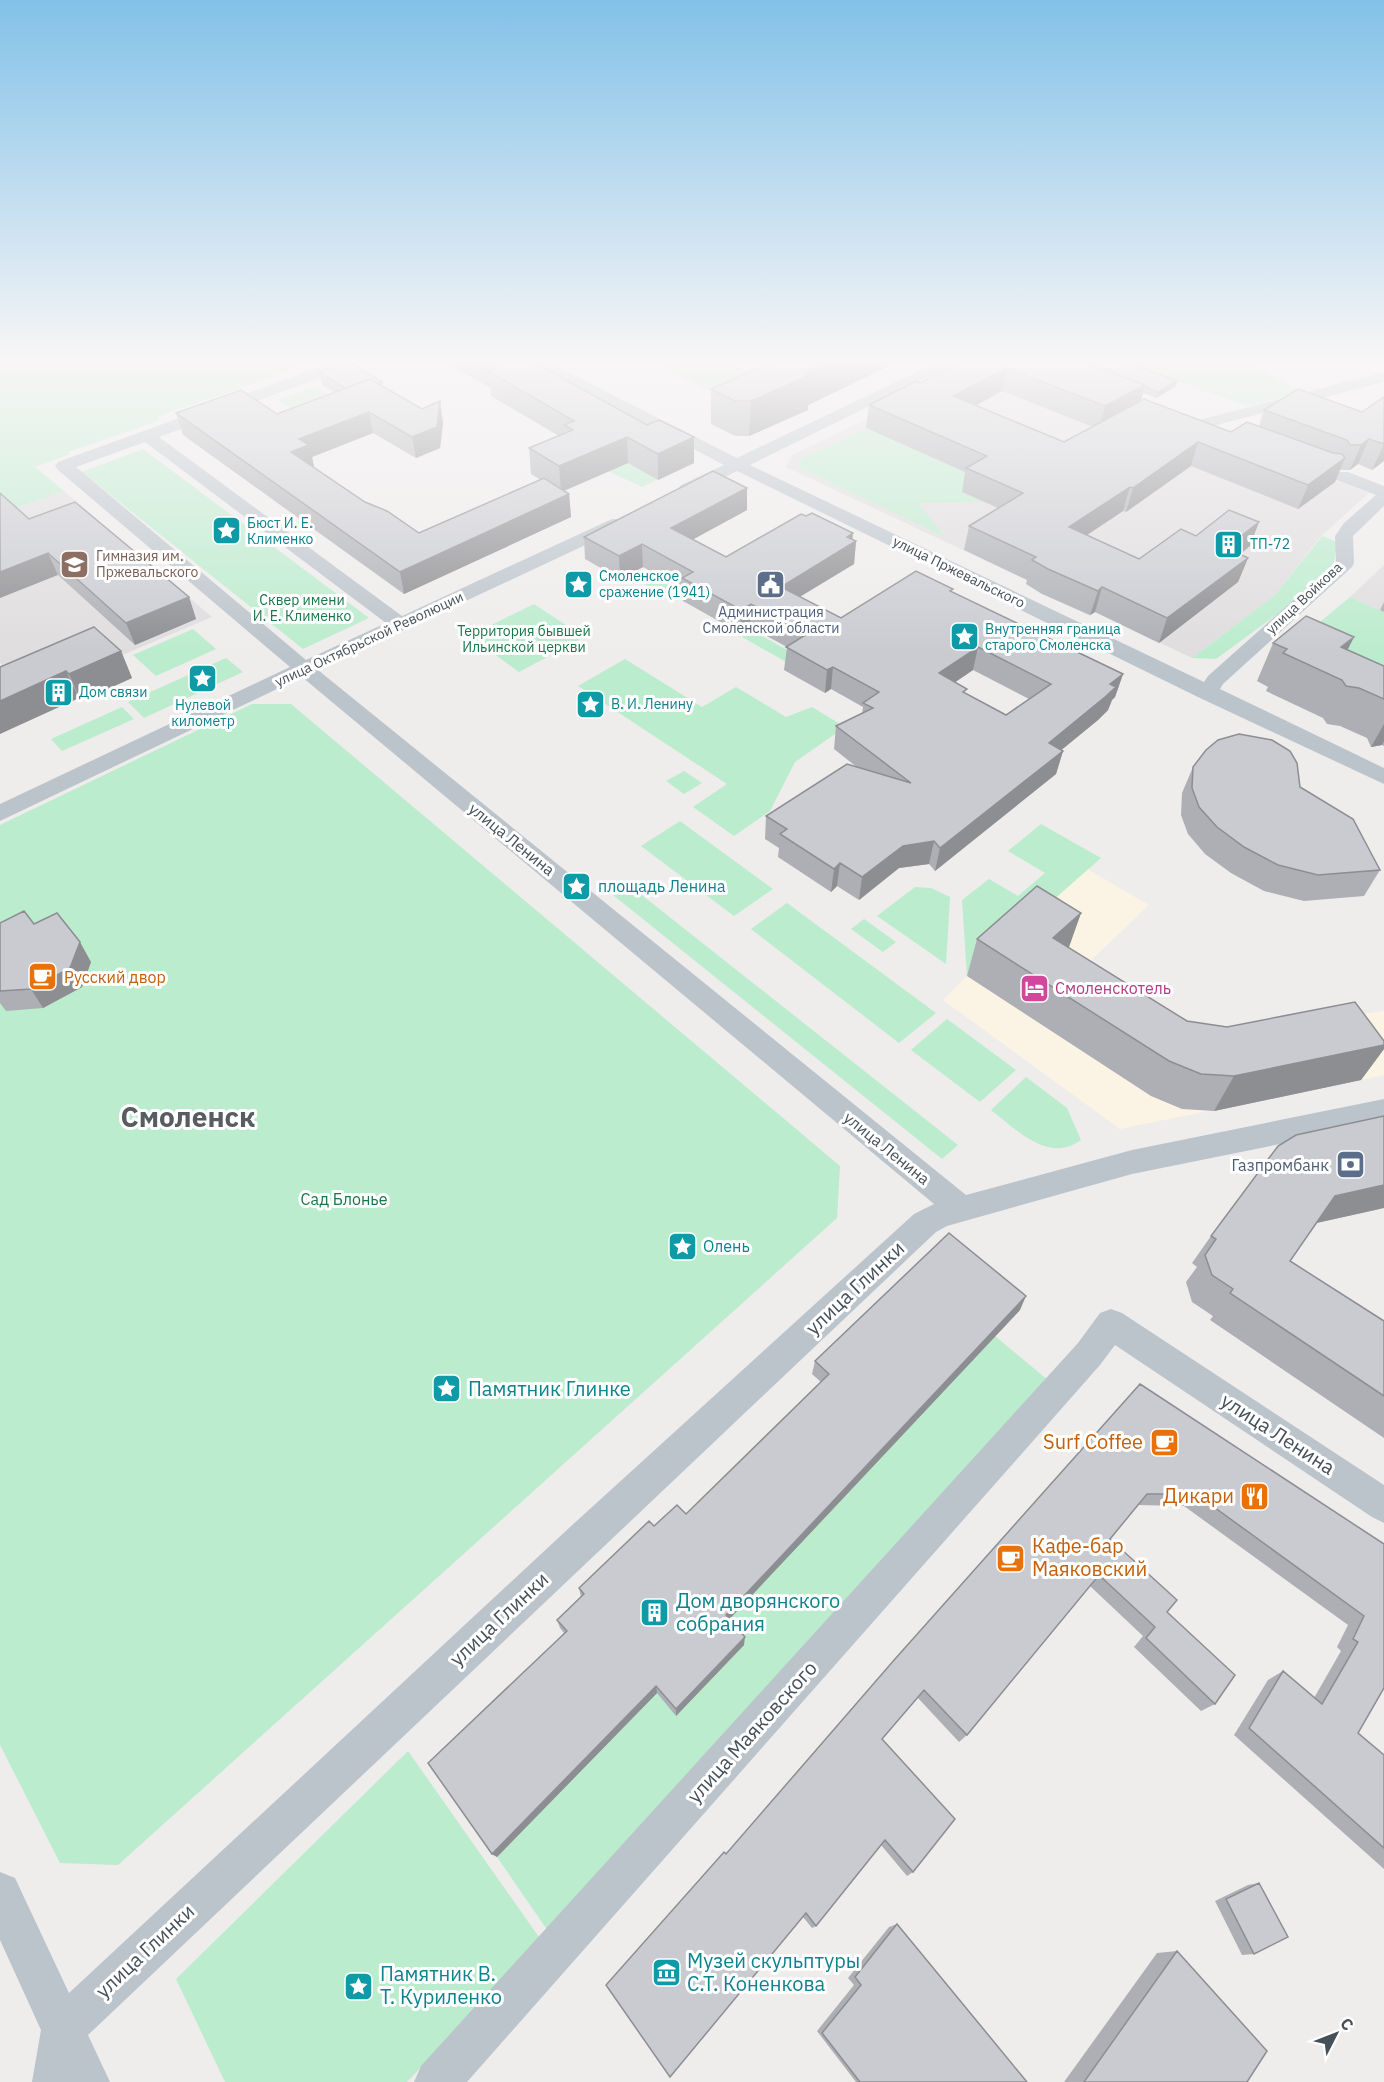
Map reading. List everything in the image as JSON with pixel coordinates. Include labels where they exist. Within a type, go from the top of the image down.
[{"type":"street","name":"улица Ленина","points":[[83,459],[64,466],[951,1212]]},
{"type":"street","points":[[180,459],[409,620]]},
{"type":"street","name":"улица Пржевальского","points":[[727,459],[1384,777]]},
{"type":"street","points":[[676,495],[750,459]]},
{"type":"street","points":[[1342,476],[1384,492]]},
{"type":"street","name":"улица Войкова","points":[[1207,693],[1215,680],[1345,563],[1344,536],[1350,527],[1384,497]]},
{"type":"street","name":"улица Октябрьской Революции","points":[[0,813],[636,514]]},
{"type":"street","points":[[951,1212],[1132,1162],[1384,1111]]},
{"type":"street","name":"улица Глинки","points":[[63,2028],[600,1524],[925,1223],[951,1212]]},
{"type":"street","name":"улица Ленина","points":[[1111,1324],[1384,1504]]},
{"type":"street","name":"улица Маяковского","points":[[437,2082],[1065,1381],[1111,1324]]},
{"type":"street","points":[[0,1893],[87,2082]]},
{"type":"street","points":[[55,2082],[63,2028]]},
{"type":"shaded area","points":[[790,459],[1274,459],[1369,493],[1320,537],[1275,595],[1192,658],[1095,612],[1090,616],[1026,584],[1029,581],[786,467]]},
{"type":"shaded area","name":"Гимназия им. Пржевальского","points":[[64,491],[212,617],[113,659],[17,680],[0,663],[0,505],[15,509]]},
{"type":"shaded area","points":[[1384,565],[1384,612],[1350,597]]},
{"type":"shaded area","name":"Смоленскотель","points":[[1087,869],[1149,905],[1083,968],[1196,1039],[1384,1011],[1384,1075],[1120,1129],[943,1000]]},
{"type":"green space","points":[[0,459],[56,459],[35,467],[64,491],[14,509],[0,505]]},
{"type":"green space","name":"Сквер имени И. Е. Клименко","points":[[116,459],[157,459],[369,618],[303,649],[82,472]]},
{"type":"green space","points":[[594,459],[636,459],[658,479],[642,487],[597,466]]},
{"type":"green space","points":[[801,459],[936,459],[982,480],[962,492],[984,502],[918,503],[945,537],[798,467]]},
{"type":"green space","points":[[1322,536],[1337,542],[1334,564],[1279,613],[1216,659],[1192,658],[1275,595]]},
{"type":"green space","points":[[647,572],[687,594],[675,601],[634,578]]},
{"type":"green space","points":[[1350,597],[1384,612],[1384,689],[1291,646]]},
{"type":"green space","name":"Территория бывшей Ильинской церкви","points":[[534,604],[584,637],[519,672],[469,636]]},
{"type":"green space","points":[[193,629],[216,649],[156,676],[133,655]]},
{"type":"green space","points":[[753,631],[798,656],[788,663],[742,637]]},
{"type":"green space","points":[[226,658],[243,672],[144,718],[128,702]]},
{"type":"green space","points":[[625,659],[702,707],[736,687],[786,717],[812,707],[845,727],[795,762],[770,811],[734,836],[693,807],[727,784],[578,686]]},
{"type":"green space","name":"Сад Блонье","points":[[252,704],[291,704],[840,1166],[837,1218],[118,1865],[60,1863],[0,1745],[0,825]]},
{"type":"green space","points":[[122,707],[134,719],[62,751],[51,739]]},
{"type":"green space","points":[[684,771],[702,783],[684,794],[666,781]]},
{"type":"green space","points":[[680,821],[773,889],[734,916],[641,846]]},
{"type":"green space","points":[[1041,824],[1101,858],[967,976],[962,900],[989,879],[1018,896],[1045,873],[1008,851]]},
{"type":"green space","points":[[624,881],[958,1145],[942,1159],[608,891]]},
{"type":"green space","points":[[915,887],[931,888],[950,897],[946,964],[877,916]]},
{"type":"green space","points":[[787,903],[936,1013],[899,1043],[751,929]]},
{"type":"green space","points":[[864,919],[896,942],[883,952],[851,929]]},
{"type":"green space","points":[[947,1019],[1016,1070],[980,1102],[911,1050]]},
{"type":"green space","points":[[1026,1077],[1067,1108],[1081,1140],[1069,1146],[1057,1148],[1033,1142],[991,1110]]},
{"type":"green space","points":[[995,1336],[1049,1381],[548,1931],[497,1857],[724,1623]]},
{"type":"green space","points":[[408,1751],[541,1940],[407,2082],[225,2082],[176,1979]]},
{"type":"building","points":[[241,459],[302,459],[365,502],[387,511],[419,533],[544,478],[569,494],[400,572]]},
{"type":"building","points":[[548,459],[575,459],[559,466]]},
{"type":"building","points":[[981,459],[1174,459],[1133,488],[1130,487],[1069,527],[1139,559],[1181,529],[1196,536],[1229,510],[1259,522],[1226,548],[1248,558],[1167,618],[1102,587],[1098,591],[1048,569],[1032,560],[1036,557],[969,526],[1023,493],[966,468]]},
{"type":"building","points":[[1242,459],[1343,459],[1308,485]]},
{"type":"building","points":[[713,471],[747,488],[671,528],[726,557],[801,514],[806,516],[812,513],[853,533],[847,537],[856,541],[781,587],[841,618],[916,571],[953,589],[950,591],[1123,674],[1110,684],[1116,687],[1049,743],[1063,751],[940,848],[934,841],[903,846],[862,877],[840,863],[834,869],[780,834],[787,829],[766,816],[847,764],[911,783],[836,726],[873,708],[863,703],[879,692],[833,667],[827,670],[786,647],[807,634],[751,604],[741,610],[682,578],[693,572],[642,544],[619,556],[584,537]],"holes":[[[978,647],[1051,684],[1006,715],[963,692],[967,689],[939,673]]]},
{"type":"building","points":[[0,493],[29,519],[75,502],[189,597],[126,623],[48,553],[0,572]]},
{"type":"building","points":[[1306,616],[1354,637],[1341,647],[1384,666],[1384,699],[1359,688],[1346,686],[1342,680],[1283,653],[1287,649],[1273,643]]},
{"type":"building","points":[[94,627],[121,651],[69,674],[66,671],[0,701],[0,667]]},
{"type":"building","points":[[1239,734],[1272,740],[1290,751],[1297,763],[1300,787],[1353,819],[1380,870],[1318,875],[1278,865],[1244,847],[1217,827],[1199,807],[1192,788],[1193,767],[1206,750],[1218,740]]},
{"type":"building","points":[[1037,886],[1081,913],[1053,938],[1187,1021],[1227,1027],[1355,1002],[1384,1041],[1384,1045],[1234,1076],[1201,1074],[1169,1061],[977,939]]},
{"type":"building","name":"Русский двор","points":[[24,911],[34,924],[57,913],[80,942],[70,968],[31,989],[0,991],[0,923]]},
{"type":"building","points":[[1384,1116],[1384,1185],[1335,1196],[1290,1261],[1384,1321],[1384,1396],[1230,1293],[1233,1289],[1212,1275],[1205,1255],[1216,1239],[1211,1236],[1278,1146],[1296,1135]]},
{"type":"building","points":[[949,1233],[1026,1296],[726,1615],[745,1637],[676,1709],[656,1686],[492,1854],[428,1763],[567,1631],[557,1620],[584,1594],[579,1588],[649,1521],[654,1526],[677,1505],[686,1514],[829,1374],[815,1361]]},
{"type":"building","points":[[1140,1384],[1384,1544],[1384,1688],[1358,1733],[1384,1755],[1384,1848],[1249,1728],[1283,1671],[1322,1704],[1358,1642],[1353,1639],[1364,1616],[1196,1494],[1147,1494],[1110,1539],[1177,1600],[1167,1612],[1235,1675],[1215,1704],[1146,1638],[1155,1627],[1099,1575],[967,1735],[924,1690],[882,1739],[955,1819],[913,1872],[885,1840],[816,1926],[806,1913],[670,2077],[606,1985],[724,1852],[726,1854],[895,1659]]},
{"type":"building","points":[[1259,1883],[1288,1937],[1254,1954],[1226,1899]]},
{"type":"building","points":[[897,1924],[1027,2082],[860,2082],[822,2033],[861,1985],[855,1977]]},
{"type":"building","points":[[1177,1951],[1267,2051],[1247,2082],[1084,2082]]},
{"type":"place","name":"Бюст И. Е. Клименко","points":[[226,531]]},
{"type":"place","name":"ТП-72","points":[[1229,544]]},
{"type":"place","name":"Гимназия им. Пржевальского","points":[[75,564]]},
{"type":"place","name":"Смоленское сражение (1941)","points":[[578,584]]},
{"type":"place","name":"Администрация Смоленской области","points":[[771,585]]},
{"type":"place","name":"Внутренняя граница старого Смоленска","points":[[964,637]]},
{"type":"place","name":"Нулевой километр","points":[[203,678]]},
{"type":"place","name":"Дом связи","points":[[58,692]]},
{"type":"place","name":"В. И. Ленину","points":[[590,704]]},
{"type":"place","name":"площадь Ленина","points":[[577,886]]},
{"type":"place","name":"Русский двор","points":[[43,977]]},
{"type":"place","name":"Смоленскотель","points":[[1034,988]]},
{"type":"place","name":"Газпромбанк","points":[[1350,1165]]},
{"type":"place","name":"Олень","points":[[682,1246]]},
{"type":"place","name":"Памятник Глинке","points":[[447,1389]]},
{"type":"place","name":"Surf Coffee","points":[[1164,1442]]},
{"type":"place","name":"Дикари","points":[[1255,1496]]},
{"type":"place","name":"Кафе-бар Маяковский","points":[[1011,1558]]},
{"type":"place","name":"Дом дворянского собрания","points":[[655,1613]]},
{"type":"place","name":"Музей скульптуры С.Т. Коненкова","points":[[666,1973]]},
{"type":"place","name":"Памятник В. Т. Куриленко","points":[[359,1986]]},
{"type":"district","name":"Смоленск","points":[[188,1117]]}]
